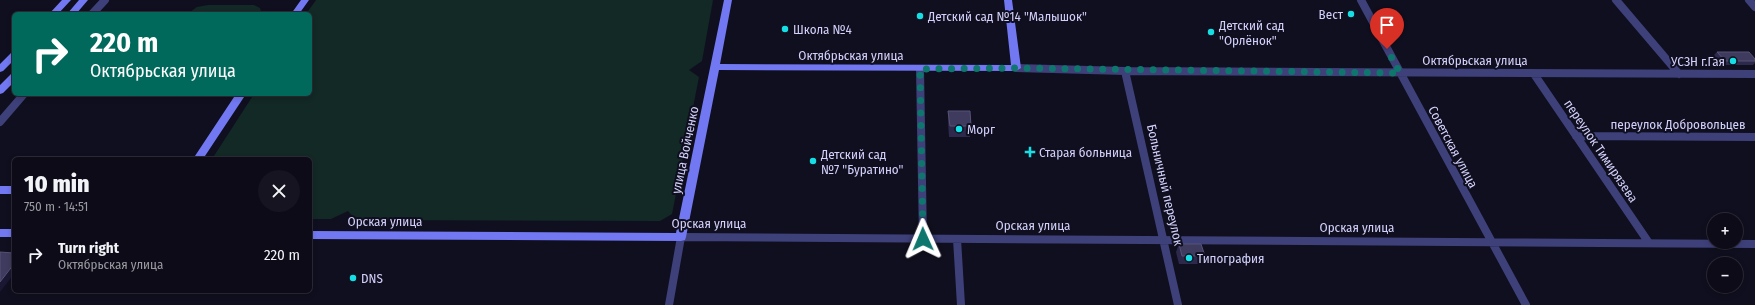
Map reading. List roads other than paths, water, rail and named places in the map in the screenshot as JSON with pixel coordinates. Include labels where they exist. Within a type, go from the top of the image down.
[{"type":"street","points":[[56,12],[67,0]]},
{"type":"street","points":[[73,12],[84,0]]},
{"type":"street","points":[[94,12],[105,0]]},
{"type":"street","points":[[296,12],[305,0]]},
{"type":"street","name":"улица Войченко","points":[[669,305],[728,0]]},
{"type":"street","points":[[1008,0],[1016,68]]},
{"type":"street","name":"Советская улица","points":[[1360,0],[1526,305]]},
{"type":"street","points":[[1616,0],[1679,74]]},
{"type":"street","points":[[1749,0],[1755,6]]},
{"type":"street","points":[[0,69],[12,57]]},
{"type":"street","name":"Октябрьская улица","points":[[715,67],[920,69],[1016,68],[1126,71],[1679,74],[1753,76]]},
{"type":"street","points":[[920,69],[923,239]]},
{"type":"street","name":"Больничный переулок","points":[[1126,71],[1178,305]]},
{"type":"street","name":"переулок Тимирязева","points":[[1534,74],[1649,243]]},
{"type":"street","points":[[0,91],[12,78]]},
{"type":"street","points":[[0,122],[22,96]]},
{"type":"street","points":[[199,157],[241,96]]},
{"type":"street","name":"переулок Добровольцев","points":[[1576,136],[1755,137]]},
{"type":"street","points":[[0,190],[12,190]]},
{"type":"street","points":[[0,233],[12,233]]},
{"type":"street","name":"Орская улица","points":[[312,235],[1755,244]]},
{"type":"street","points":[[957,239],[961,305]]},
{"type":"place","name":"Вест","points":[[1351,14]]},
{"type":"place","name":"Детский сад №14 \"Малышок\"","points":[[920,16]]},
{"type":"place","name":"Школа №4","points":[[785,29]]},
{"type":"place","name":"Детский сад \"Орлёнок\"","points":[[1211,32]]},
{"type":"place","name":"УСЗН г.Гая","points":[[1733,61]]},
{"type":"place","name":"Морг","points":[[959,129]]},
{"type":"place","name":"Старая больница","points":[[1030,152]]},
{"type":"place","name":"Детский сад №7 \"Буратино\"","points":[[813,161]]},
{"type":"place","name":"Типография","points":[[1189,258]]},
{"type":"place","name":"DNS","points":[[353,278]]}]
